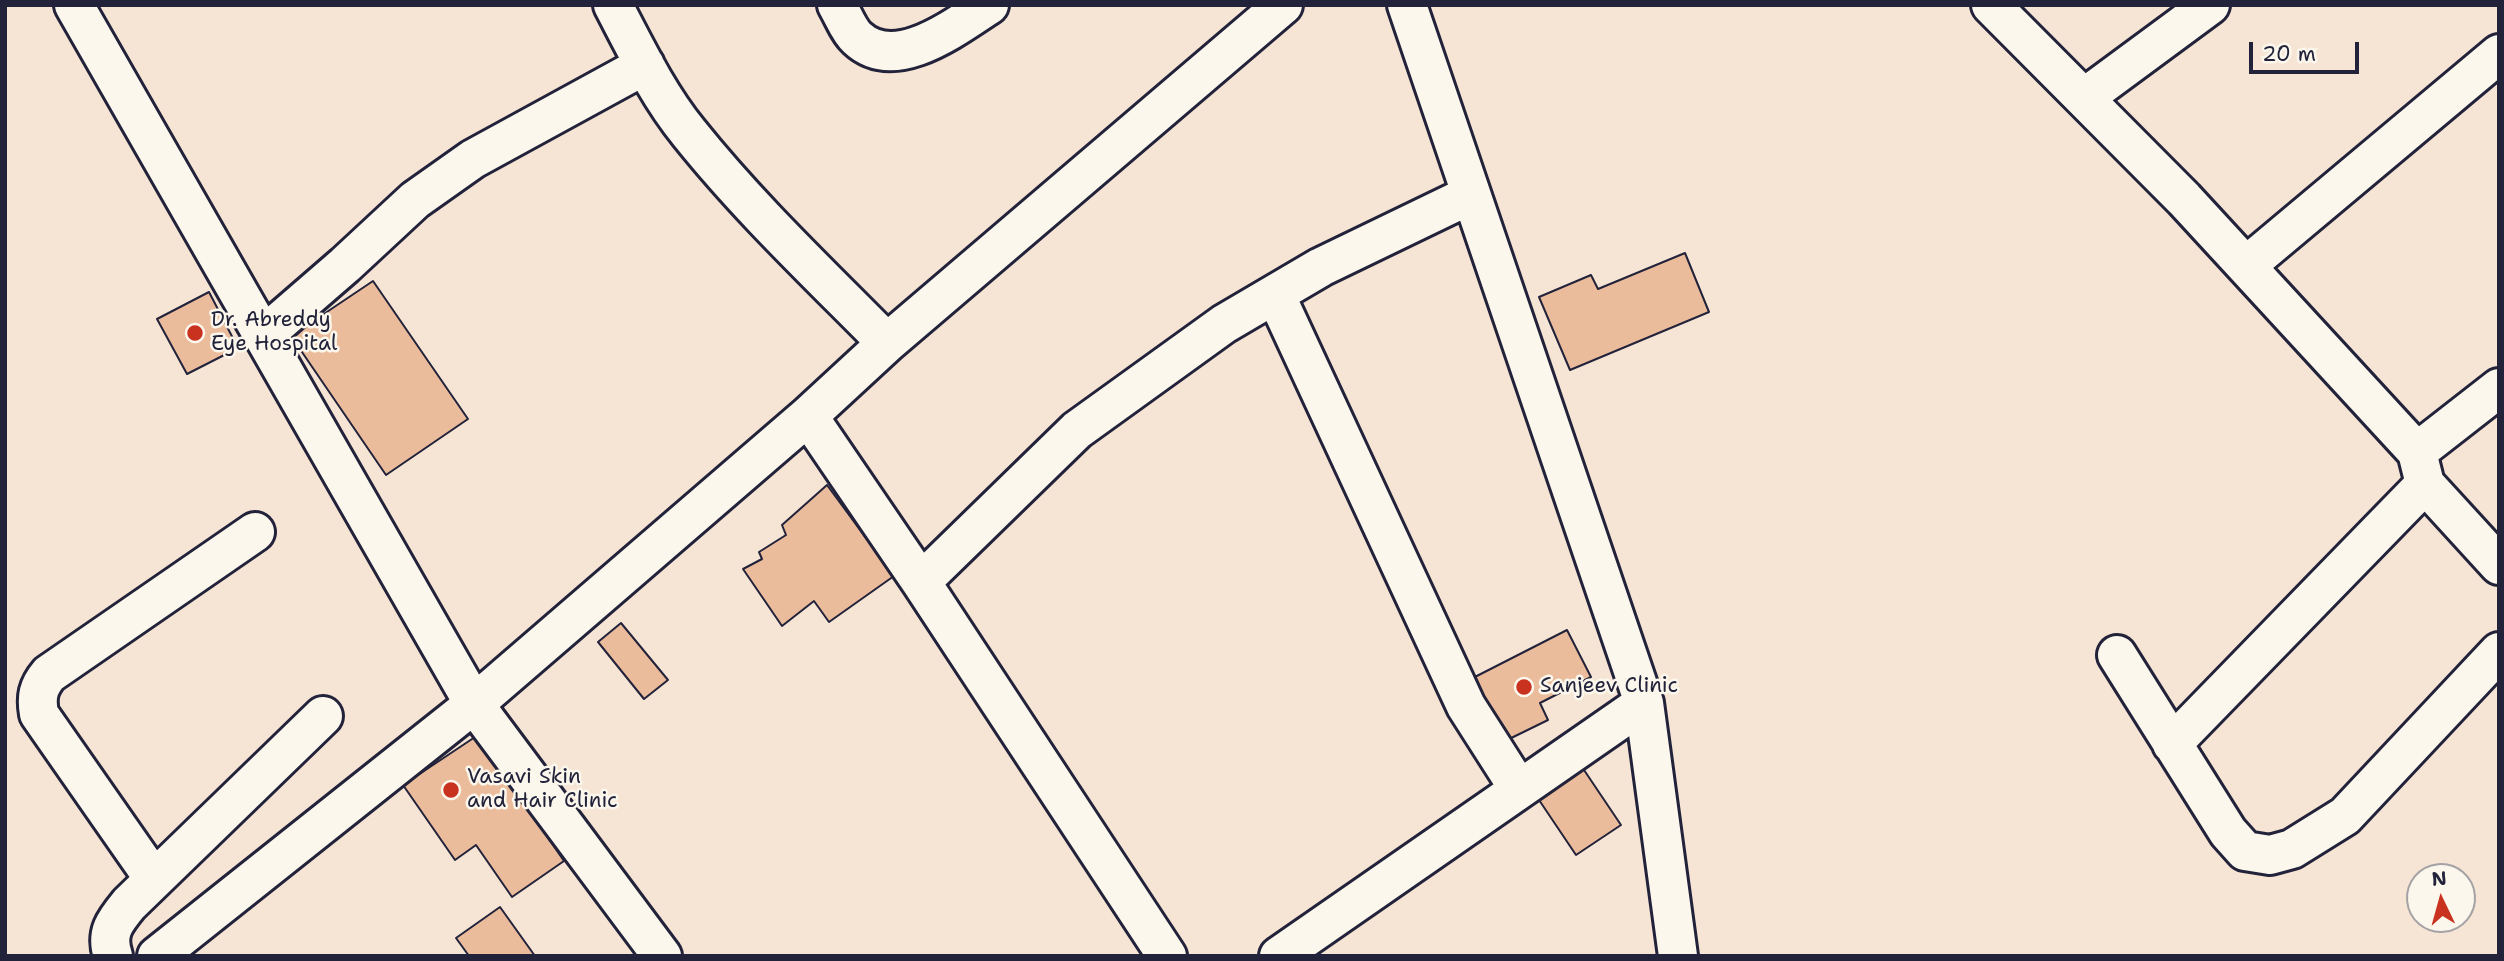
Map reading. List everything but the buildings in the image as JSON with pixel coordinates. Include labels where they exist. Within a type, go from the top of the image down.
[{"type":"street","points":[[74,5],[474,704],[662,956]]},
{"type":"street","points":[[613,5],[645,65],[688,132],[744,197],[887,343]]},
{"type":"street","points":[[837,5],[856,38],[881,51],[909,49],[941,35],[989,5]]},
{"type":"street","points":[[156,956],[474,704],[808,416],[887,343],[1283,5]]},
{"type":"street","points":[[1407,5],[1644,703],[1678,956]]},
{"type":"street","points":[[1991,5],[2184,199],[2246,267],[2421,468],[2499,565]]},
{"type":"street","points":[[2084,98],[2210,5]]},
{"type":"street","points":[[2246,267],[2499,54]]},
{"type":"street","points":[[263,336],[415,200],[463,166],[645,65]]},
{"type":"street","points":[[921,582],[1077,430],[1224,324],[1321,267],[1471,195]]},
{"type":"street","points":[[1275,294],[1466,706],[1519,789]]},
{"type":"street","points":[[2172,744],[2421,468],[2499,388]]},
{"type":"street","points":[[808,416],[921,582],[1167,956]]},
{"type":"street","points":[[154,879],[39,714],[36,700],[41,684],[49,674],[256,532]]},
{"type":"street","points":[[2117,655],[2228,832],[2245,851],[2270,855],[2292,849],[2345,816],[2499,652]]},
{"type":"street","points":[[1279,956],[1644,703]]},
{"type":"street","points":[[113,956],[109,937],[113,924],[154,879],[323,716]]},
{"type":"place","name":"Dr. Abreddy Eye Hospital","points":[[195,333]]},
{"type":"place","name":"Sanjeev Clinic","points":[[1524,687]]},
{"type":"place","name":"Vasavi Skin and Hair Clinic","points":[[451,790]]}]
